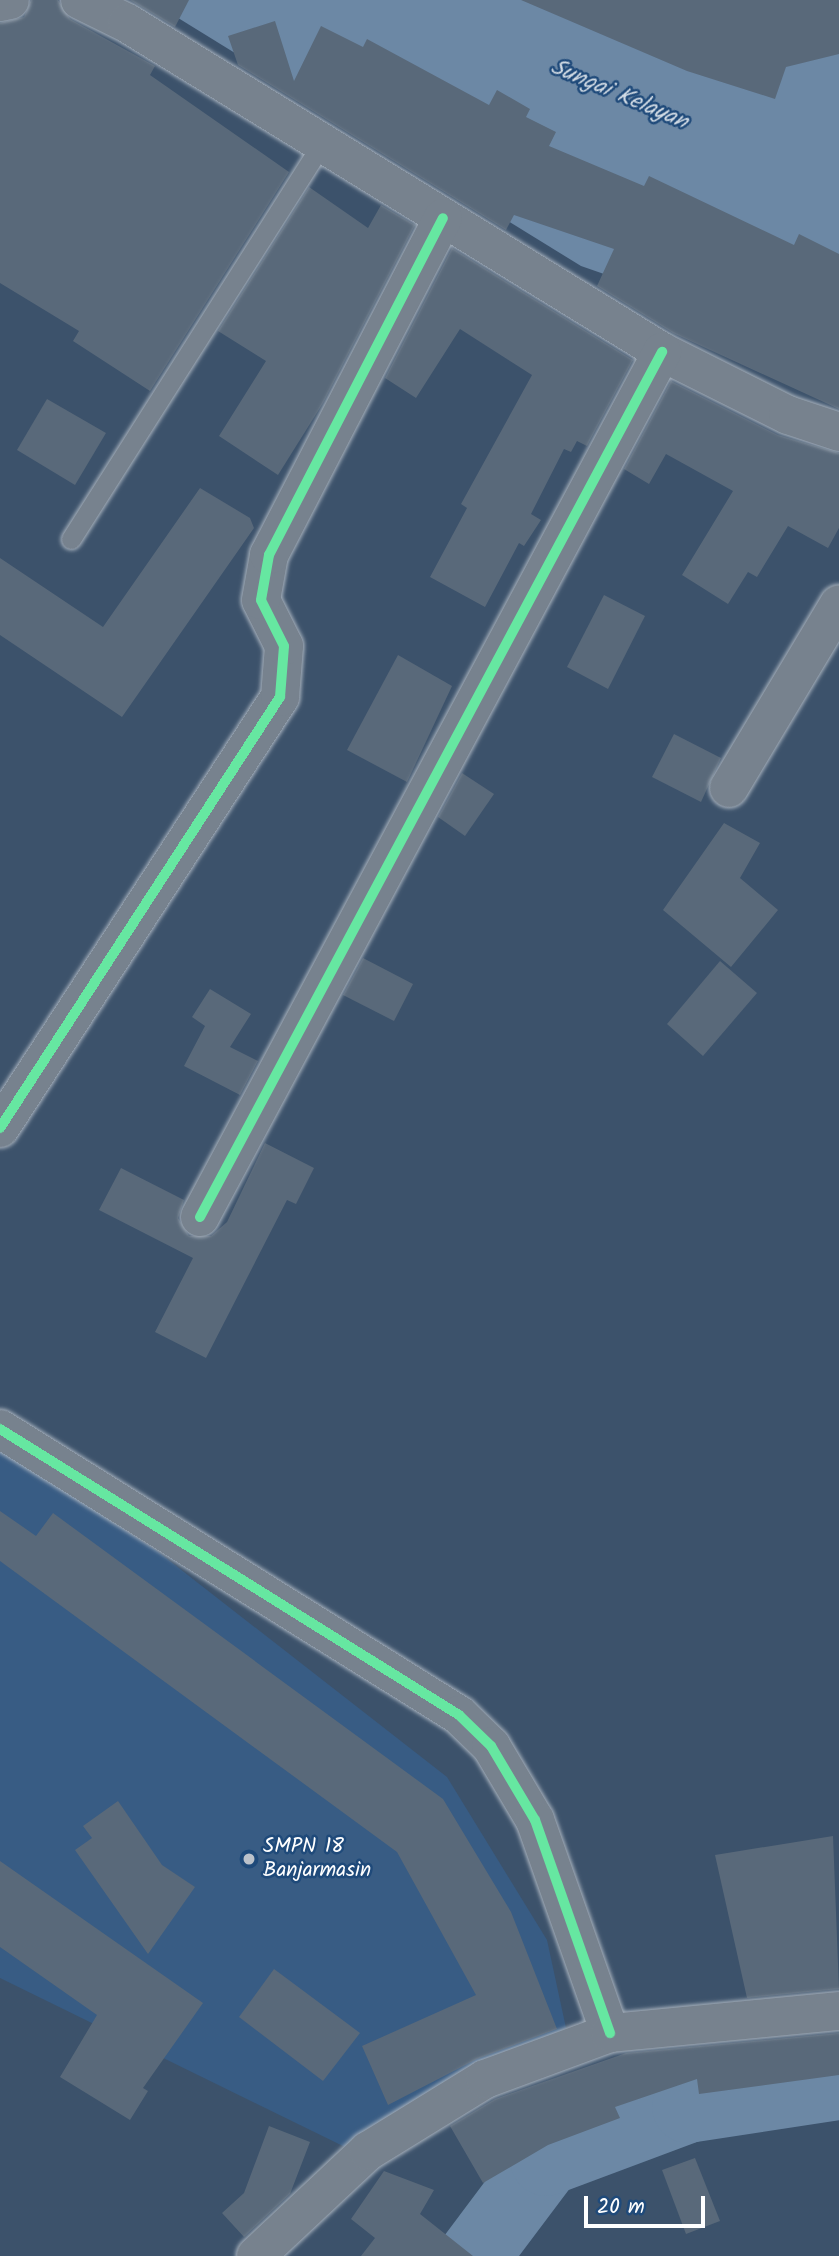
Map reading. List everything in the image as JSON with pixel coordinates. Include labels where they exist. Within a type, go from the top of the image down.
[{"type":"street","points":[[0,2],[10,0]]},
{"type":"street","points":[[80,0],[662,352],[788,415],[839,432]]},
{"type":"street","points":[[0,1128],[280,697],[284,646],[261,600],[269,555],[443,218]]},
{"type":"street","points":[[200,1217],[662,352]]},
{"type":"street","points":[[729,788],[839,604]]},
{"type":"street","points":[[0,1429],[459,1715],[491,1745],[535,1820],[610,2033]]},
{"type":"street","points":[[256,2256],[323,2187],[426,2113],[485,2079],[610,2033],[839,2011]]},
{"type":"lane","points":[[71,538],[322,144]]},
{"type":"shaded area","name":"SMPN 18 Banjarmasin","points":[[0,1449],[157,1551],[447,1777],[547,1940],[566,2028],[345,2147],[0,1978]]},
{"type":"water","name":"Sungai Kelayan","points":[[149,0],[839,0],[839,356],[581,266]]},
{"type":"building","points":[[31,0],[58,0],[70,19],[155,66],[150,75],[289,172],[150,391],[73,341],[79,331],[0,283],[0,23],[24,17]]},
{"type":"building","points":[[130,0],[189,0],[175,27]]},
{"type":"building","points":[[521,0],[839,0],[839,54],[786,67],[775,99],[687,71]]},
{"type":"building","points":[[275,21],[294,81],[321,26],[363,47],[367,39],[489,105],[497,90],[530,109],[526,117],[556,132],[549,146],[644,186],[649,176],[794,245],[799,234],[839,254],[839,409],[673,333],[597,286],[614,249],[514,215],[506,230],[238,65],[228,36]]},
{"type":"building","points":[[309,187],[368,228],[381,205],[415,225],[323,403],[278,475],[219,436],[266,361],[218,331]]},
{"type":"building","points":[[452,248],[633,360],[587,446],[577,441],[571,452],[564,449],[531,514],[541,520],[524,546],[519,543],[485,607],[430,577],[467,508],[461,504],[532,375],[460,329],[416,398],[385,378]]},
{"type":"building","points":[[671,381],[778,435],[839,453],[839,528],[828,548],[788,526],[757,577],[748,572],[728,604],[682,575],[733,491],[666,454],[649,484],[624,469]]},
{"type":"building","points":[[47,399],[106,433],[75,485],[17,450]]},
{"type":"building","points":[[200,488],[250,518],[254,528],[122,717],[0,635],[0,558],[103,627]]},
{"type":"building","points":[[604,595],[645,616],[608,689],[567,667]]},
{"type":"building","points":[[398,655],[452,686],[407,782],[347,750]]},
{"type":"building","points":[[674,734],[721,758],[701,802],[652,777]]},
{"type":"building","points":[[462,773],[494,794],[465,836],[438,817]]},
{"type":"building","points":[[724,823],[760,843],[740,878],[778,910],[731,967],[663,910]]},
{"type":"building","points":[[363,958],[413,984],[394,1021],[343,995]]},
{"type":"building","points":[[720,961],[757,993],[703,1056],[667,1024]]},
{"type":"building","points":[[210,989],[251,1014],[230,1047],[258,1061],[240,1095],[184,1066],[205,1026],[192,1017]]},
{"type":"building","points":[[265,1143],[314,1168],[296,1204],[287,1200],[206,1358],[155,1332],[193,1258],[99,1210],[121,1168],[184,1200],[178,1218],[189,1236],[211,1236],[227,1222]]},
{"type":"building","points":[[0,1511],[36,1536],[53,1513],[443,1799],[511,1912],[557,2029],[477,2059],[388,2105],[362,2046],[476,1995],[397,1852],[0,1561]]},
{"type":"building","points":[[118,1801],[162,1865],[195,1887],[148,1954],[75,1850],[92,1838],[83,1826]]},
{"type":"building","points":[[833,1836],[839,1989],[747,1998],[715,1855]]},
{"type":"building","points":[[0,1861],[203,2003],[143,2088],[148,2091],[130,2120],[60,2077],[97,2015],[0,1947]]},
{"type":"building","points":[[274,1969],[360,2033],[323,2081],[239,2017]]},
{"type":"building","points":[[839,2033],[839,2075],[699,2094],[697,2079],[615,2107],[620,2118],[548,2145],[483,2183],[450,2126],[495,2099],[626,2053]]},
{"type":"building","points":[[269,2126],[310,2142],[290,2194],[244,2237],[222,2213],[244,2193]]},
{"type":"building","points":[[695,2158],[720,2221],[686,2234],[662,2170]]},
{"type":"building","points":[[384,2171],[434,2190],[420,2214],[473,2256],[361,2256],[375,2238],[351,2219]]},
{"type":"waterway","points":[[474,2256],[546,2160],[688,2107],[839,2084]]},
{"type":"cycle path","points":[[0,1128],[280,697],[284,646],[261,600],[269,555],[443,218]]},
{"type":"cycle path","points":[[200,1217],[662,352]]},
{"type":"cycle path","points":[[0,1429],[459,1715],[491,1746],[535,1820],[610,2033]]},
{"type":"place","name":"SMPN 18 Banjarmasin","points":[[249,1859]]}]
